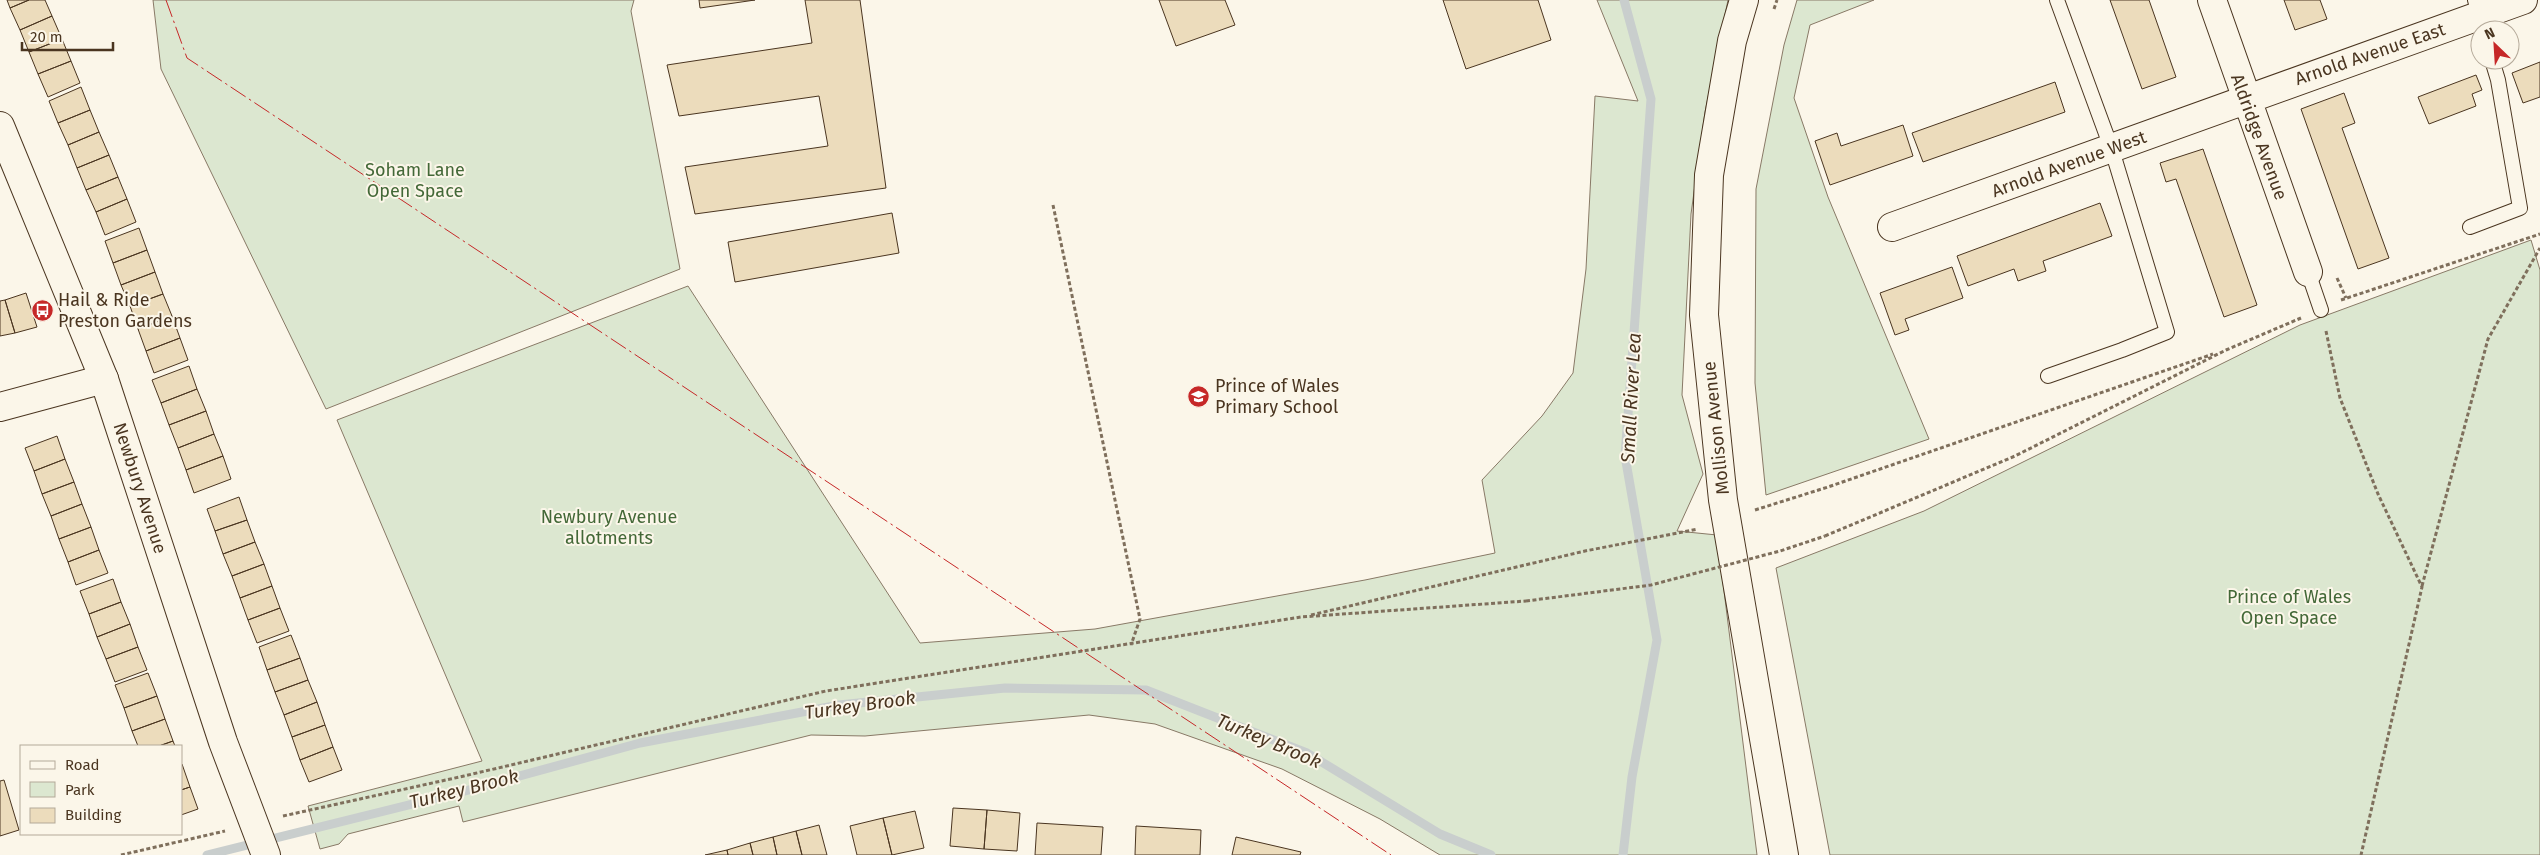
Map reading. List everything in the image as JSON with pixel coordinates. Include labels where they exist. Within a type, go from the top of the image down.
[{"type":"street","name":"Mollison Avenue","points":[[1744,0],[1732,41],[1709,175],[1704,314],[1723,500],[1784,855]]},
{"type":"street","name":"Aldridge Avenue","points":[[2212,0],[2308,272]]},
{"type":"street","name":"Arnold Avenue East","points":[[2245,98],[2523,0]]},
{"type":"street","name":"Arnold Avenue West","points":[[1892,227],[2112,150],[2245,98]]},
{"type":"street","name":"Newbury Avenue","points":[[0,126],[104,379],[223,742],[266,855]]},
{"type":"street","points":[[0,407],[104,379]]},
{"type":"lane","points":[[2048,376],[2167,332],[2112,150],[2057,0]]},
{"type":"lane","points":[[2470,227],[2520,208],[2495,70]]},
{"type":"lane","points":[[2308,272],[2321,310]]},
{"type":"path","points":[[1772,18],[1777,0]]},
{"type":"path","points":[[1053,205],[1140,619],[1131,645]]},
{"type":"path","points":[[1746,512],[1828,488],[2226,350],[2346,298],[2540,234]]},
{"type":"path","points":[[2361,855],[2422,586],[2488,339],[2540,248]]},
{"type":"path","points":[[2321,310],[2340,398],[2378,494],[2422,586]]},
{"type":"path","points":[[1301,617],[1526,601],[1651,585],[1780,551],[1825,536],[2015,456],[2226,350]]},
{"type":"path","points":[[282,818],[283,814],[464,776],[826,691],[1301,617],[1585,551],[1698,530]]},
{"type":"path","points":[[121,855],[228,830]]},
{"type":"green space","name":"Soham Lane Open Space","points":[[153,0],[634,0],[631,11],[680,269],[326,409],[161,69]]},
{"type":"green space","name":"Newbury Avenue allotments","points":[[1597,0],[1728,0],[1705,112],[1691,214],[1682,395],[1703,474],[1677,531],[1717,535],[1757,855],[1440,855],[1380,819],[1282,769],[1155,724],[1089,715],[865,736],[811,735],[463,822],[459,806],[348,834],[339,844],[320,849],[308,806],[482,761],[337,420],[688,286],[920,643],[1095,629],[1365,580],[1495,553],[1482,480],[1542,416],[1573,373],[1586,269],[1595,96],[1638,101]]},
{"type":"green space","points":[[1797,0],[1874,0],[1810,25],[1794,98],[1828,197],[1929,439],[1766,495],[1755,383],[1756,189],[1784,45]]},
{"type":"green space","name":"Prince of Wales Open Space","points":[[2531,240],[2540,270],[2540,855],[1830,855],[1776,568],[1924,511],[2300,325]]},
{"type":"building","points":[[7,0],[29,0],[10,8]]},
{"type":"building","points":[[29,0],[45,0],[52,16],[20,30],[10,8]]},
{"type":"building","points":[[699,0],[755,0],[700,8]]},
{"type":"building","points":[[805,0],[860,0],[886,188],[695,214],[685,167],[828,146],[819,96],[679,116],[667,65],[812,43]]},
{"type":"building","points":[[1159,0],[1225,0],[1235,25],[1176,46]]},
{"type":"building","points":[[1443,0],[1538,0],[1551,40],[1466,69]]},
{"type":"building","points":[[2110,0],[2149,0],[2176,77],[2142,89]]},
{"type":"building","points":[[2284,0],[2320,0],[2327,19],[2295,30]]},
{"type":"building","points":[[52,16],[62,39],[29,52],[20,30]]},
{"type":"building","points":[[62,39],[71,61],[38,74],[29,52]]},
{"type":"building","points":[[71,61],[80,83],[48,97],[38,74]]},
{"type":"building","points":[[2540,62],[2540,97],[2523,103],[2512,73]]},
{"type":"building","points":[[2476,75],[2482,90],[2472,94],[2476,106],[2429,124],[2418,97]]},
{"type":"building","points":[[2055,82],[2065,112],[1923,162],[1912,133]]},
{"type":"building","points":[[81,87],[90,110],[58,123],[49,101]]},
{"type":"building","points":[[2344,93],[2355,123],[2342,128],[2389,258],[2358,269],[2301,109]]},
{"type":"building","points":[[90,110],[99,132],[68,145],[58,123]]},
{"type":"building","points":[[1903,125],[1913,156],[1830,185],[1815,141],[1837,133],[1841,146]]},
{"type":"building","points":[[99,132],[109,155],[77,168],[68,145]]},
{"type":"building","points":[[2203,149],[2257,305],[2224,317],[2176,179],[2166,182],[2160,163]]},
{"type":"building","points":[[109,155],[118,177],[86,190],[77,168]]},
{"type":"building","points":[[118,177],[127,199],[96,212],[86,190]]},
{"type":"building","points":[[127,199],[136,222],[105,235],[96,212]]},
{"type":"building","points":[[2100,203],[2112,236],[2043,261],[2046,271],[2018,281],[2014,269],[1968,286],[1957,256]]},
{"type":"building","points":[[892,213],[899,253],[735,282],[728,242]]},
{"type":"building","points":[[139,228],[147,250],[113,263],[105,241]]},
{"type":"building","points":[[147,250],[155,272],[121,285],[113,263]]},
{"type":"building","points":[[1952,267],[1963,298],[1905,319],[1909,330],[1895,335],[1880,293]]},
{"type":"building","points":[[155,272],[163,294],[130,306],[121,285]]},
{"type":"building","points":[[26,293],[37,327],[15,333],[5,300]]},
{"type":"building","points":[[163,294],[172,316],[138,329],[130,306]]},
{"type":"building","points":[[5,300],[15,333],[0,336],[0,301]]},
{"type":"building","points":[[172,316],[180,338],[146,351],[138,329]]},
{"type":"building","points":[[180,338],[188,360],[154,373],[146,351]]},
{"type":"building","points":[[189,366],[197,389],[161,403],[152,380]]},
{"type":"building","points":[[197,389],[206,411],[169,425],[161,403]]},
{"type":"building","points":[[206,411],[214,434],[178,448],[169,425]]},
{"type":"building","points":[[214,434],[223,456],[186,470],[178,448]]},
{"type":"building","points":[[57,436],[65,459],[34,471],[25,448]]},
{"type":"building","points":[[223,456],[231,479],[194,493],[186,470]]},
{"type":"building","points":[[65,459],[74,482],[42,494],[34,471]]},
{"type":"building","points":[[74,482],[82,504],[51,516],[42,494]]},
{"type":"building","points":[[239,497],[247,520],[215,531],[207,509]]},
{"type":"building","points":[[82,504],[91,527],[59,539],[51,516]]},
{"type":"building","points":[[247,520],[255,542],[223,554],[215,531]]},
{"type":"building","points":[[91,527],[99,550],[68,562],[59,539]]},
{"type":"building","points":[[255,542],[264,564],[232,576],[223,554]]},
{"type":"building","points":[[99,550],[108,573],[76,585],[68,562]]},
{"type":"building","points":[[264,564],[272,586],[240,598],[232,576]]},
{"type":"building","points":[[113,579],[121,602],[89,614],[80,591]]},
{"type":"building","points":[[272,586],[280,608],[248,620],[240,598]]},
{"type":"building","points":[[121,602],[130,624],[97,637],[89,614]]},
{"type":"building","points":[[280,608],[289,631],[257,643],[248,620]]},
{"type":"building","points":[[130,624],[138,647],[106,659],[97,637]]},
{"type":"building","points":[[291,635],[300,658],[267,670],[259,647]]},
{"type":"building","points":[[138,647],[147,670],[115,682],[106,659]]},
{"type":"building","points":[[300,658],[308,680],[275,692],[267,670]]},
{"type":"building","points":[[148,673],[157,696],[124,708],[115,685]]},
{"type":"building","points":[[308,680],[317,702],[284,715],[275,692]]},
{"type":"building","points":[[157,696],[165,719],[132,731],[124,708]]},
{"type":"building","points":[[317,702],[325,725],[292,737],[284,715]]},
{"type":"building","points":[[165,719],[173,741],[162,745],[138,745],[132,731]]},
{"type":"building","points":[[325,725],[333,747],[300,760],[292,737]]},
{"type":"building","points":[[173,741],[175,745],[162,745]]},
{"type":"building","points":[[333,747],[342,770],[309,782],[300,760]]},
{"type":"building","points":[[182,764],[190,787],[182,790]]},
{"type":"building","points":[[4,780],[19,830],[0,836],[0,781]]},
{"type":"building","points":[[190,787],[198,809],[182,815],[182,790]]},
{"type":"building","points":[[953,808],[987,810],[984,849],[950,846]]},
{"type":"building","points":[[987,810],[1020,813],[1017,851],[984,849]]},
{"type":"building","points":[[915,811],[924,848],[892,855],[883,818]]},
{"type":"building","points":[[883,818],[892,855],[857,855],[850,826]]},
{"type":"building","points":[[1037,823],[1103,827],[1101,855],[1035,855]]},
{"type":"building","points":[[819,825],[827,855],[802,855],[796,831]]},
{"type":"building","points":[[1136,826],[1201,830],[1200,855],[1135,855]]},
{"type":"building","points":[[796,831],[802,855],[777,855],[773,837]]},
{"type":"building","points":[[773,837],[777,855],[753,855],[750,843]]},
{"type":"building","points":[[1236,837],[1301,852],[1300,855],[1232,855]]},
{"type":"building","points":[[750,843],[753,855],[728,855],[727,850]]},
{"type":"building","points":[[727,850],[728,855],[705,855]]},
{"type":"waterway","name":"Small River Lea","points":[[1623,855],[1632,777],[1657,640],[1625,456],[1651,99],[1624,0]]},
{"type":"waterway","name":"Turkey Brook","points":[[207,855],[465,791],[640,743],[839,705],[1005,688],[1146,690],[1307,753],[1440,834],[1491,855]]},
{"type":"power","points":[[166,0],[187,58],[1391,855]]},
{"type":"place","name":"Hail & Ride Preston Gardens","points":[[42,310]]},
{"type":"place","name":"Prince of Wales Primary School","points":[[1199,396]]}]
